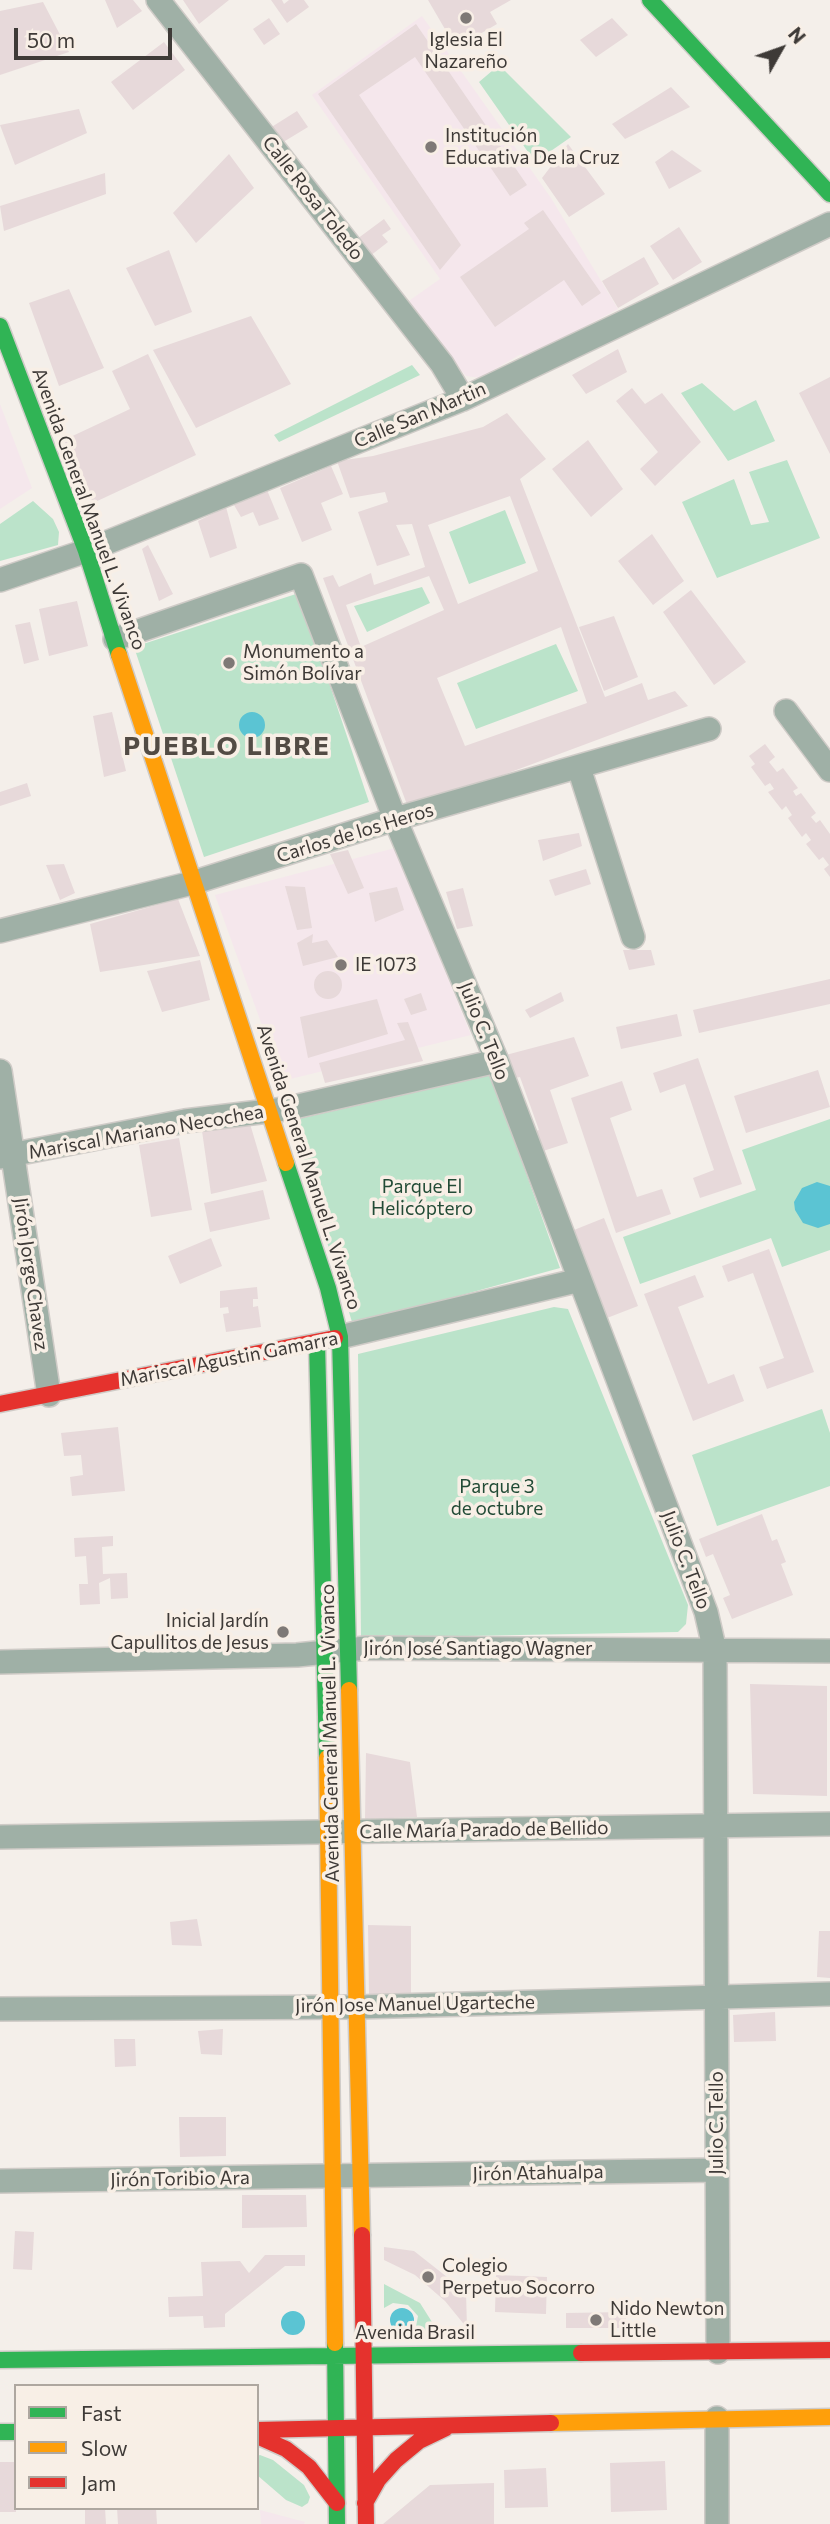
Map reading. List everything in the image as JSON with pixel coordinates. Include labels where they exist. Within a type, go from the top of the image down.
[{"type":"street","name":"Calle Rosa Toledo","points":[[159,0],[442,364],[463,399]]},
{"type":"street","points":[[650,0],[830,194]]},
{"type":"street","name":"Calle San Martin","points":[[0,580],[86,551],[463,399],[830,224]]},
{"type":"street","name":"Avenida General Manuel L. Vivanco","points":[[0,326],[86,551],[192,883],[328,1288],[340,1337],[358,2007],[366,2524]]},
{"type":"street","name":"Julio C. Tello","points":[[115,639],[301,575],[396,819],[497,1061],[706,1612],[715,1651],[718,2352]]},
{"type":"street","points":[[786,711],[830,771]]},
{"type":"street","name":"Carlos de los Heros","points":[[0,931],[192,883],[396,819],[709,729]]},
{"type":"street","points":[[579,768],[633,937]]},
{"type":"street","name":"Mariscal Mariano Necochea","points":[[7,1156],[185,1121],[270,1111],[497,1061]]},
{"type":"street","name":"Jirón Jorge Chavez","points":[[0,1071],[7,1156],[49,1395]]},
{"type":"street","name":"Mariscal Agustin Gamarra","points":[[0,1404],[317,1342],[580,1280]]},
{"type":"street","name":"Avenida General Manuel L. Vivanco","points":[[317,1342],[329,1832],[337,2524]]},
{"type":"street","name":"Jirón José Santiago Wagner","points":[[0,1662],[350,1649],[830,1651]]},
{"type":"street","name":"Calle María Parado de Bellido","points":[[0,1837],[830,1824]]},
{"type":"street","name":"Jirón Jose Manuel Ugarteche","points":[[0,2009],[358,2007],[830,1994]]},
{"type":"street","name":"Jirón Atahualpa","points":[[360,2177],[717,2170]]},
{"type":"street","name":"Jirón Toribio Ara","points":[[0,2181],[360,2177]]},
{"type":"street","name":"Avenida Brasil","points":[[0,2360],[830,2350]]},
{"type":"street","points":[[259,2430],[830,2417]]},
{"type":"street","points":[[717,2418],[717,2524]]},
{"type":"street","points":[[365,2503],[378,2480],[403,2454],[428,2436],[456,2425]]},
{"type":"street","points":[[259,2437],[286,2449],[309,2467],[337,2503]]},
{"type":"shaded area","name":"Institución Educativa De la Cruz","points":[[422,16],[551,198],[618,309],[526,358],[521,354],[480,378],[466,376],[403,305],[440,279],[312,95]]},
{"type":"shaded area","points":[[0,404],[32,488],[0,509]]},
{"type":"shaded area","name":"IE 1073","points":[[395,848],[471,1035],[282,1081],[215,895]]},
{"type":"shaded area","points":[[260,2510],[305,2522],[261,2524]]},
{"type":"green space","points":[[499,65],[571,137],[535,162],[479,82]]},
{"type":"green space","points":[[412,365],[420,375],[279,442],[274,435]]},
{"type":"green space","points":[[702,383],[734,411],[756,400],[775,441],[728,461],[681,393]]},
{"type":"green space","points":[[787,460],[820,538],[717,578],[682,502],[734,479],[751,525],[769,522],[749,472]]},
{"type":"green space","points":[[33,501],[53,519],[59,532],[58,545],[0,561],[0,524]]},
{"type":"green space","points":[[505,510],[526,563],[469,584],[449,532]]},
{"type":"green space","points":[[422,587],[430,603],[367,632],[354,606]]},
{"type":"green space","points":[[299,593],[369,802],[204,857],[134,647]]},
{"type":"green space","points":[[556,644],[578,691],[476,729],[457,683]]},
{"type":"green space","name":"Parque El Helicóptero","points":[[491,1075],[560,1268],[353,1325],[289,1121]]},
{"type":"green space","points":[[830,1119],[830,1250],[782,1267],[771,1238],[640,1284],[623,1237],[756,1190],[742,1150]]},
{"type":"green space","name":"Parque 3 de octubre","points":[[554,1307],[568,1309],[688,1605],[686,1624],[678,1632],[361,1638],[358,1354]]},
{"type":"green space","points":[[822,1409],[830,1433],[830,1486],[717,1526],[692,1455]]},
{"type":"green space","points":[[384,2284],[420,2303],[437,2330],[415,2332],[418,2316],[408,2305],[393,2303],[384,2308]]},
{"type":"green space","points":[[259,2455],[273,2460],[304,2485],[310,2497],[308,2503],[302,2507],[286,2500],[259,2477]]},
{"type":"water","points":[[252,712],[261,716],[265,725],[261,734],[252,738],[243,734],[239,725],[243,716]]},
{"type":"water","points":[[817,1182],[830,1186],[830,1224],[818,1228],[803,1223],[795,1210],[794,1202],[802,1188]]},
{"type":"water","points":[[402,2308],[411,2311],[414,2320],[411,2329],[402,2332],[393,2329],[390,2320],[393,2311]]},
{"type":"water","points":[[293,2311],[302,2314],[305,2323],[302,2332],[293,2335],[284,2332],[281,2323],[284,2314]]},
{"type":"building","points":[[105,0],[133,0],[142,11],[117,28]]},
{"type":"building","points":[[183,0],[229,0],[199,24]]},
{"type":"building","points":[[271,0],[282,0],[284,4],[289,0],[304,0],[309,7],[287,23]]},
{"type":"building","name":"Iglesia El Nazareño","points":[[428,0],[511,0],[490,12],[497,24],[456,48]]},
{"type":"building","points":[[43,2],[69,52],[0,75],[0,11]]},
{"type":"building","points":[[269,18],[280,34],[264,45],[253,29]]},
{"type":"building","points":[[612,18],[628,35],[596,57],[580,40]]},
{"type":"building","points":[[416,24],[527,185],[510,196],[415,57],[359,95],[461,245],[440,270],[318,94]]},
{"type":"building","points":[[164,42],[185,70],[133,110],[111,82]]},
{"type":"building","points":[[671,87],[690,107],[625,139],[612,124]]},
{"type":"building","points":[[79,109],[87,133],[15,165],[0,125]]},
{"type":"building","points":[[297,111],[308,127],[280,144],[270,128]]},
{"type":"building","points":[[568,144],[605,194],[569,217],[542,178]]},
{"type":"building","points":[[672,150],[702,171],[669,189],[655,162]]},
{"type":"building","points":[[229,154],[254,188],[196,243],[173,213]]},
{"type":"building","points":[[105,173],[106,194],[4,231],[0,206]]},
{"type":"building","points":[[543,210],[601,293],[582,306],[564,280],[495,327],[460,277],[529,229],[524,223]]},
{"type":"building","points":[[384,219],[391,229],[382,235],[388,242],[370,256],[357,239]]},
{"type":"building","points":[[679,227],[702,262],[673,280],[650,246]]},
{"type":"building","points":[[169,250],[192,312],[155,326],[126,268]]},
{"type":"building","points":[[644,257],[659,284],[618,308],[602,281]]},
{"type":"building","points":[[69,289],[104,368],[59,386],[29,303]]},
{"type":"building","points":[[251,316],[291,384],[196,428],[153,350]]},
{"type":"building","points":[[618,349],[627,372],[586,394],[572,375]]},
{"type":"building","points":[[148,354],[196,455],[93,503],[64,440],[130,409],[112,371]]},
{"type":"building","points":[[830,377],[830,454],[799,393]]},
{"type":"building","points":[[632,388],[645,404],[662,393],[701,442],[655,486],[640,469],[658,452],[616,401]]},
{"type":"building","points":[[507,413],[546,459],[520,479],[605,697],[642,683],[648,700],[675,691],[688,706],[409,810],[323,578],[333,575],[339,587],[371,573],[374,585],[425,567],[412,524],[396,525],[410,555],[377,566],[358,512],[388,502],[385,492],[350,498],[337,461],[373,456],[483,427]],"holes":[[[510,496],[538,571],[458,604],[428,525]],[[429,576],[444,610],[361,647],[346,605]],[[561,627],[587,703],[465,746],[437,678]]]},
{"type":"building","points":[[588,440],[623,489],[591,517],[552,469]]},
{"type":"building","points":[[331,466],[343,494],[321,503],[332,530],[302,542],[280,488]]},
{"type":"building","points":[[267,490],[279,519],[259,526],[253,512],[241,517],[234,505]]},
{"type":"building","points":[[226,507],[237,548],[210,558],[198,521]]},
{"type":"building","points":[[652,534],[684,581],[653,605],[618,561]]},
{"type":"building","points":[[148,545],[173,594],[159,601],[142,549]]},
{"type":"building","points":[[691,590],[746,662],[714,685],[663,612]]},
{"type":"building","points":[[77,601],[88,646],[49,656],[39,609]]},
{"type":"building","points":[[614,616],[638,677],[604,691],[579,627]]},
{"type":"building","points":[[30,622],[39,660],[24,664],[15,625]]},
{"type":"building","points":[[112,712],[126,771],[104,777],[93,716]]},
{"type":"building","points":[[765,744],[775,757],[769,762],[777,772],[783,768],[798,788],[793,791],[796,796],[801,793],[816,813],[811,817],[816,823],[820,820],[830,834],[830,877],[824,869],[829,865],[823,857],[819,860],[806,844],[811,840],[806,833],[802,837],[788,818],[792,815],[786,806],[782,810],[768,792],[774,789],[770,783],[765,786],[751,767],[755,764],[749,756]]},
{"type":"building","points":[[27,783],[31,796],[0,806],[0,792]]},
{"type":"building","points":[[579,833],[582,846],[543,861],[538,840]]},
{"type":"building","points":[[348,850],[364,888],[348,894],[330,854]]},
{"type":"building","points":[[64,864],[75,893],[60,900],[46,865]]},
{"type":"building","points":[[586,869],[591,884],[555,896],[549,880]]},
{"type":"building","points":[[285,886],[305,887],[312,928],[297,930]]},
{"type":"building","points":[[397,887],[404,910],[375,922],[369,893]]},
{"type":"building","points":[[463,888],[473,926],[457,929],[446,892]]},
{"type":"building","points":[[178,899],[200,956],[100,972],[90,924]]},
{"type":"building","points":[[313,934],[312,943],[327,940],[338,957],[303,966],[297,943]]},
{"type":"building","points":[[623,950],[651,950],[655,965],[629,970]]},
{"type":"building","points":[[200,960],[210,1000],[162,1012],[147,971]]},
{"type":"building","points":[[328,971],[338,975],[342,985],[338,995],[328,999],[318,995],[314,985],[318,975]]},
{"type":"building","points":[[830,979],[830,1004],[699,1033],[693,1010]]},
{"type":"building","points":[[561,992],[564,1001],[530,1018],[525,1010]]},
{"type":"building","points":[[421,993],[427,1010],[411,1015],[404,999]]},
{"type":"building","points":[[377,999],[388,1034],[308,1058],[300,1017]]},
{"type":"building","points":[[677,1014],[682,1036],[621,1049],[616,1027]]},
{"type":"building","points":[[408,1022],[423,1061],[325,1083],[319,1063],[405,1040],[397,1023]]},
{"type":"building","points":[[574,1037],[589,1076],[550,1090],[568,1143],[540,1152],[532,1132],[539,1130],[520,1077],[511,1079],[502,1056]]},
{"type":"building","points":[[698,1058],[742,1184],[700,1198],[693,1178],[714,1170],[685,1084],[660,1093],[653,1073]]},
{"type":"building","points":[[818,1070],[830,1107],[746,1133],[734,1096]]},
{"type":"building","points":[[622,1081],[632,1110],[610,1118],[637,1197],[662,1189],[671,1214],[616,1233],[571,1098]]},
{"type":"building","points":[[248,1117],[267,1181],[211,1194],[202,1131]]},
{"type":"building","points":[[179,1138],[192,1210],[151,1217],[139,1145]]},
{"type":"building","points":[[263,1190],[270,1219],[210,1232],[204,1203]]},
{"type":"building","points":[[604,1218],[638,1306],[607,1318],[581,1259],[585,1257],[574,1230]]},
{"type":"building","points":[[211,1238],[222,1266],[180,1284],[168,1256]]},
{"type":"building","points":[[769,1249],[814,1372],[767,1389],[759,1367],[784,1358],[753,1273],[728,1282],[722,1266]]},
{"type":"building","points":[[695,1275],[704,1297],[678,1307],[708,1384],[734,1374],[744,1401],[693,1421],[644,1294]]},
{"type":"building","points":[[257,1287],[258,1299],[253,1299],[253,1307],[258,1306],[261,1327],[226,1332],[223,1314],[229,1313],[228,1307],[220,1308],[220,1291]]},
{"type":"building","points":[[118,1427],[125,1491],[72,1496],[70,1477],[83,1475],[81,1455],[64,1456],[61,1433]]},
{"type":"building","points":[[762,1514],[772,1541],[777,1539],[786,1562],[781,1564],[793,1595],[732,1619],[723,1598],[730,1595],[713,1554],[706,1557],[699,1539]]},
{"type":"building","points":[[113,1536],[113,1546],[102,1547],[103,1574],[127,1573],[128,1598],[111,1599],[110,1578],[99,1583],[100,1604],[80,1605],[79,1584],[88,1584],[86,1556],[75,1557],[74,1538]]},
{"type":"building","points":[[750,1684],[827,1686],[827,1796],[753,1794]]},
{"type":"building","points":[[366,1753],[410,1762],[417,1817],[365,1819]]},
{"type":"building","points":[[197,1919],[202,1946],[172,1945],[170,1922]]},
{"type":"building","points":[[368,1925],[411,1926],[411,1994],[369,1996]]},
{"type":"building","points":[[819,1931],[830,1931],[830,1978],[817,1977]]},
{"type":"building","points":[[775,2012],[776,2041],[734,2042],[733,2015]]},
{"type":"building","points":[[223,2029],[222,2055],[201,2054],[198,2031]]},
{"type":"building","points":[[114,2039],[135,2039],[136,2066],[115,2067]]},
{"type":"building","points":[[179,2117],[226,2117],[226,2156],[180,2157]]},
{"type":"building","points":[[242,2195],[306,2195],[307,2227],[242,2228]]},
{"type":"building","points":[[15,2231],[34,2232],[32,2270],[13,2269]]},
{"type":"building","points":[[384,2247],[414,2251],[466,2292],[467,2328],[445,2301],[415,2275],[384,2260]]},
{"type":"building","points":[[265,2255],[305,2255],[305,2266],[285,2266],[225,2314],[225,2327],[204,2328],[203,2316],[169,2317],[168,2297],[203,2296],[201,2262],[240,2261],[249,2273]]},
{"type":"building","points":[[496,2275],[547,2277],[546,2314],[495,2312]]},
{"type":"building","name":"Nido Newton Little","points":[[626,2312],[626,2328],[566,2328],[566,2313]]},
{"type":"building","points":[[665,2461],[667,2510],[611,2512],[610,2463]]},
{"type":"building","points":[[0,2462],[14,2462],[16,2512],[0,2512]]},
{"type":"building","points":[[546,2468],[548,2507],[505,2508],[504,2470]]},
{"type":"building","points":[[494,2483],[494,2524],[383,2524],[430,2485]]},
{"type":"building","points":[[85,2510],[105,2510],[106,2524],[85,2524]]},
{"type":"building","points":[[117,2510],[156,2510],[157,2524],[118,2524]]},
{"type":"traffic: fast","points":[[650,0],[830,194]]},
{"type":"traffic: fast","points":[[0,326],[86,551],[119,655]]},
{"type":"traffic: fast","points":[[286,1163],[328,1288],[340,1337],[349,1690]]},
{"type":"traffic: fast","points":[[317,1342],[327,1758]]},
{"type":"traffic: fast","points":[[335,2343],[337,2524]]},
{"type":"traffic: fast","points":[[0,2360],[581,2353]]},
{"type":"traffic: fast","points":[[0,2432],[14,2432]]},
{"type":"traffic: slow","points":[[119,655],[286,1163]]},
{"type":"traffic: slow","points":[[349,1690],[362,2235]]},
{"type":"traffic: slow","points":[[327,1758],[335,2343]]},
{"type":"traffic: slow","points":[[551,2423],[830,2417]]},
{"type":"traffic: jam","points":[[0,1404],[335,1338]]},
{"type":"traffic: jam","points":[[362,2235],[366,2524]]},
{"type":"traffic: jam","points":[[581,2353],[830,2350]]},
{"type":"traffic: jam","points":[[259,2430],[551,2423]]},
{"type":"traffic: jam","points":[[365,2503],[378,2480],[396,2460],[419,2441],[446,2428]]},
{"type":"traffic: jam","points":[[259,2437],[286,2449],[309,2467],[337,2503]]},
{"type":"place","name":"Iglesia El Nazareño","points":[[466,18]]},
{"type":"place","name":"Institución Educativa De la Cruz","points":[[431,147]]},
{"type":"place","name":"Monumento a Simón Bolívar","points":[[229,663]]},
{"type":"place","name":"IE 1073","points":[[341,965]]},
{"type":"place","name":"Inicial Jardín Capullitos de Jesus","points":[[283,1632]]},
{"type":"place","name":"Colegio Perpetuo Socorro","points":[[428,2277]]},
{"type":"place","name":"Nido Newton Little","points":[[596,2320]]},
{"type":"district","name":"PUEBLO LIBRE","points":[[227,746]]}]
